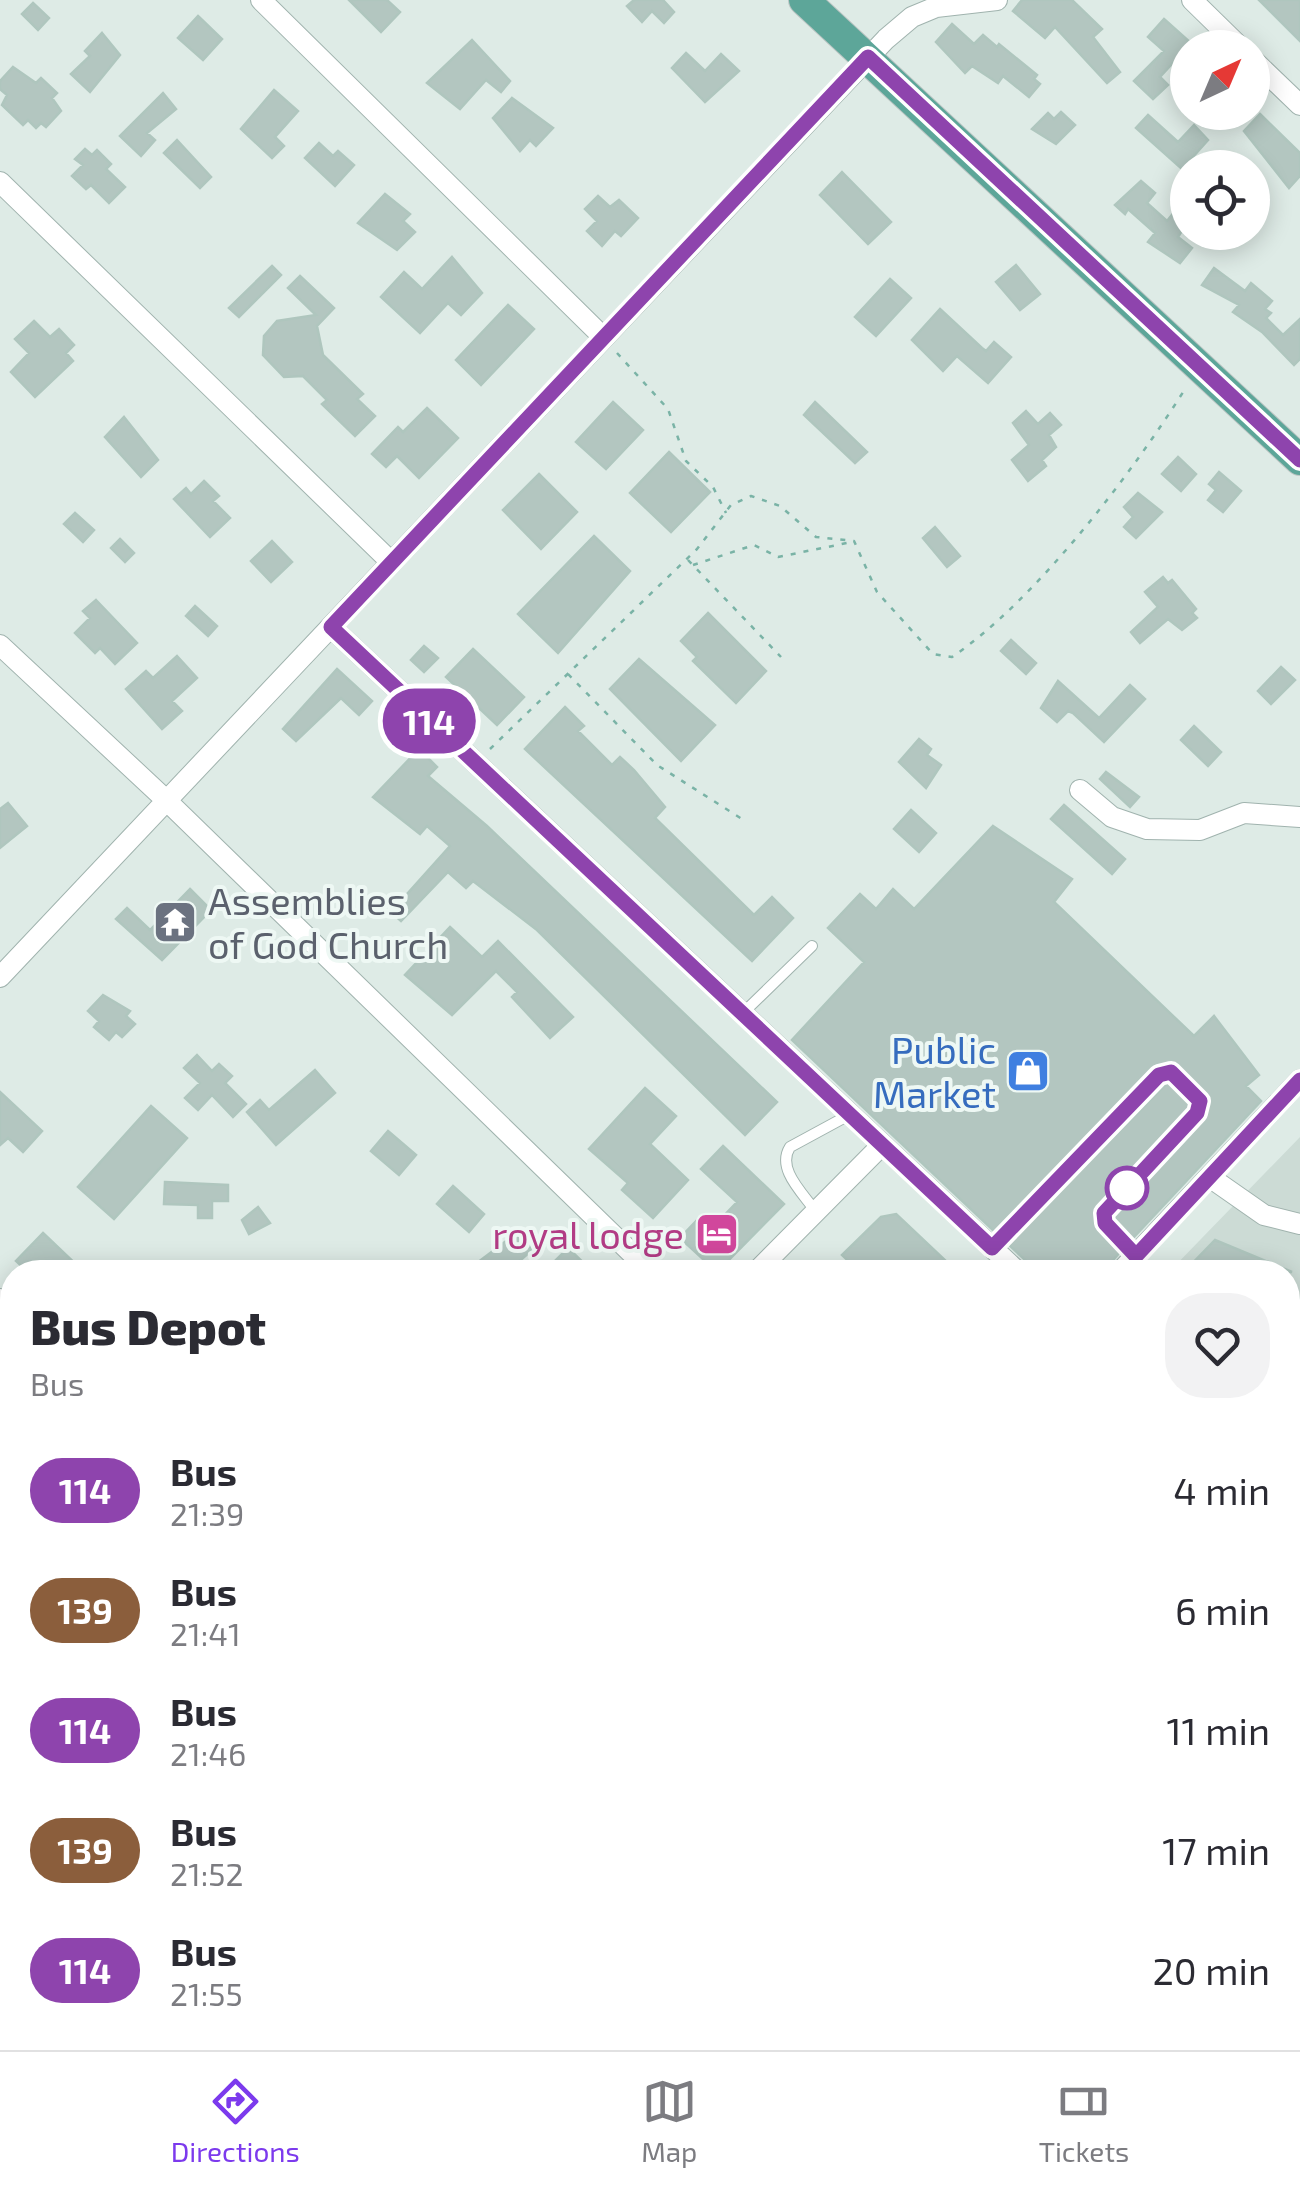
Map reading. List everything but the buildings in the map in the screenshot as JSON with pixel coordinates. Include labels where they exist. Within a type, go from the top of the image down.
[{"type":"main road","points":[[804,0],[1300,460]]},
{"type":"street","points":[[261,0],[603,337]]},
{"type":"street","points":[[1192,0],[1223,30]]},
{"type":"street","points":[[0,977],[868,57],[912,17],[936,7],[994,1]]},
{"type":"street","points":[[1270,77],[1300,106]]},
{"type":"street","points":[[0,182],[390,561]]},
{"type":"street","points":[[331,627],[743,1013],[880,1147],[1005,1260]]},
{"type":"street","points":[[0,645],[166,800],[639,1260]]},
{"type":"street","points":[[1080,790],[1112,816],[1147,830],[1200,830],[1244,814],[1300,817]]},
{"type":"street","points":[[1132,1260],[1300,1080]]},
{"type":"street","points":[[768,1260],[880,1147]]},
{"type":"street","points":[[1211,1178],[1264,1215],[1300,1224]]},
{"type":"lane","points":[[743,1013],[812,946]]},
{"type":"lane","points":[[992,1248],[1159,1075],[1171,1072],[1200,1101],[1197,1113],[1104,1213],[1105,1223],[1136,1256]]},
{"type":"lane","points":[[816,1212],[784,1167],[784,1155],[790,1146],[849,1115]]},
{"type":"path","points":[[603,337],[668,409],[686,461],[713,487],[726,512]]},
{"type":"path","points":[[854,542],[877,592],[933,654],[952,657],[987,633],[1078,532],[1144,451],[1200,366]]},
{"type":"path","points":[[475,764],[687,559],[726,512],[751,496],[780,506],[816,537],[854,542]]},
{"type":"path","points":[[693,565],[754,545],[778,557],[854,542]]},
{"type":"path","points":[[687,559],[781,657]]},
{"type":"path","points":[[567,673],[656,765],[742,818]]},
{"type":"shaded area","points":[[1300,1137],[1300,1260],[1181,1260]]},
{"type":"bus line","name":"114","points":[[1300,460],[868,57],[331,627],[743,1013],[880,1147],[992,1248],[1159,1075],[1171,1072],[1200,1101],[1197,1113],[1104,1213],[1105,1223],[1136,1256],[1300,1080]]},
{"type":"place","name":"Assemblies of God Church","points":[[175,922]]},
{"type":"place","name":"Public Market","points":[[1028,1071]]},
{"type":"place","name":"royal lodge","points":[[717,1234]]}]
